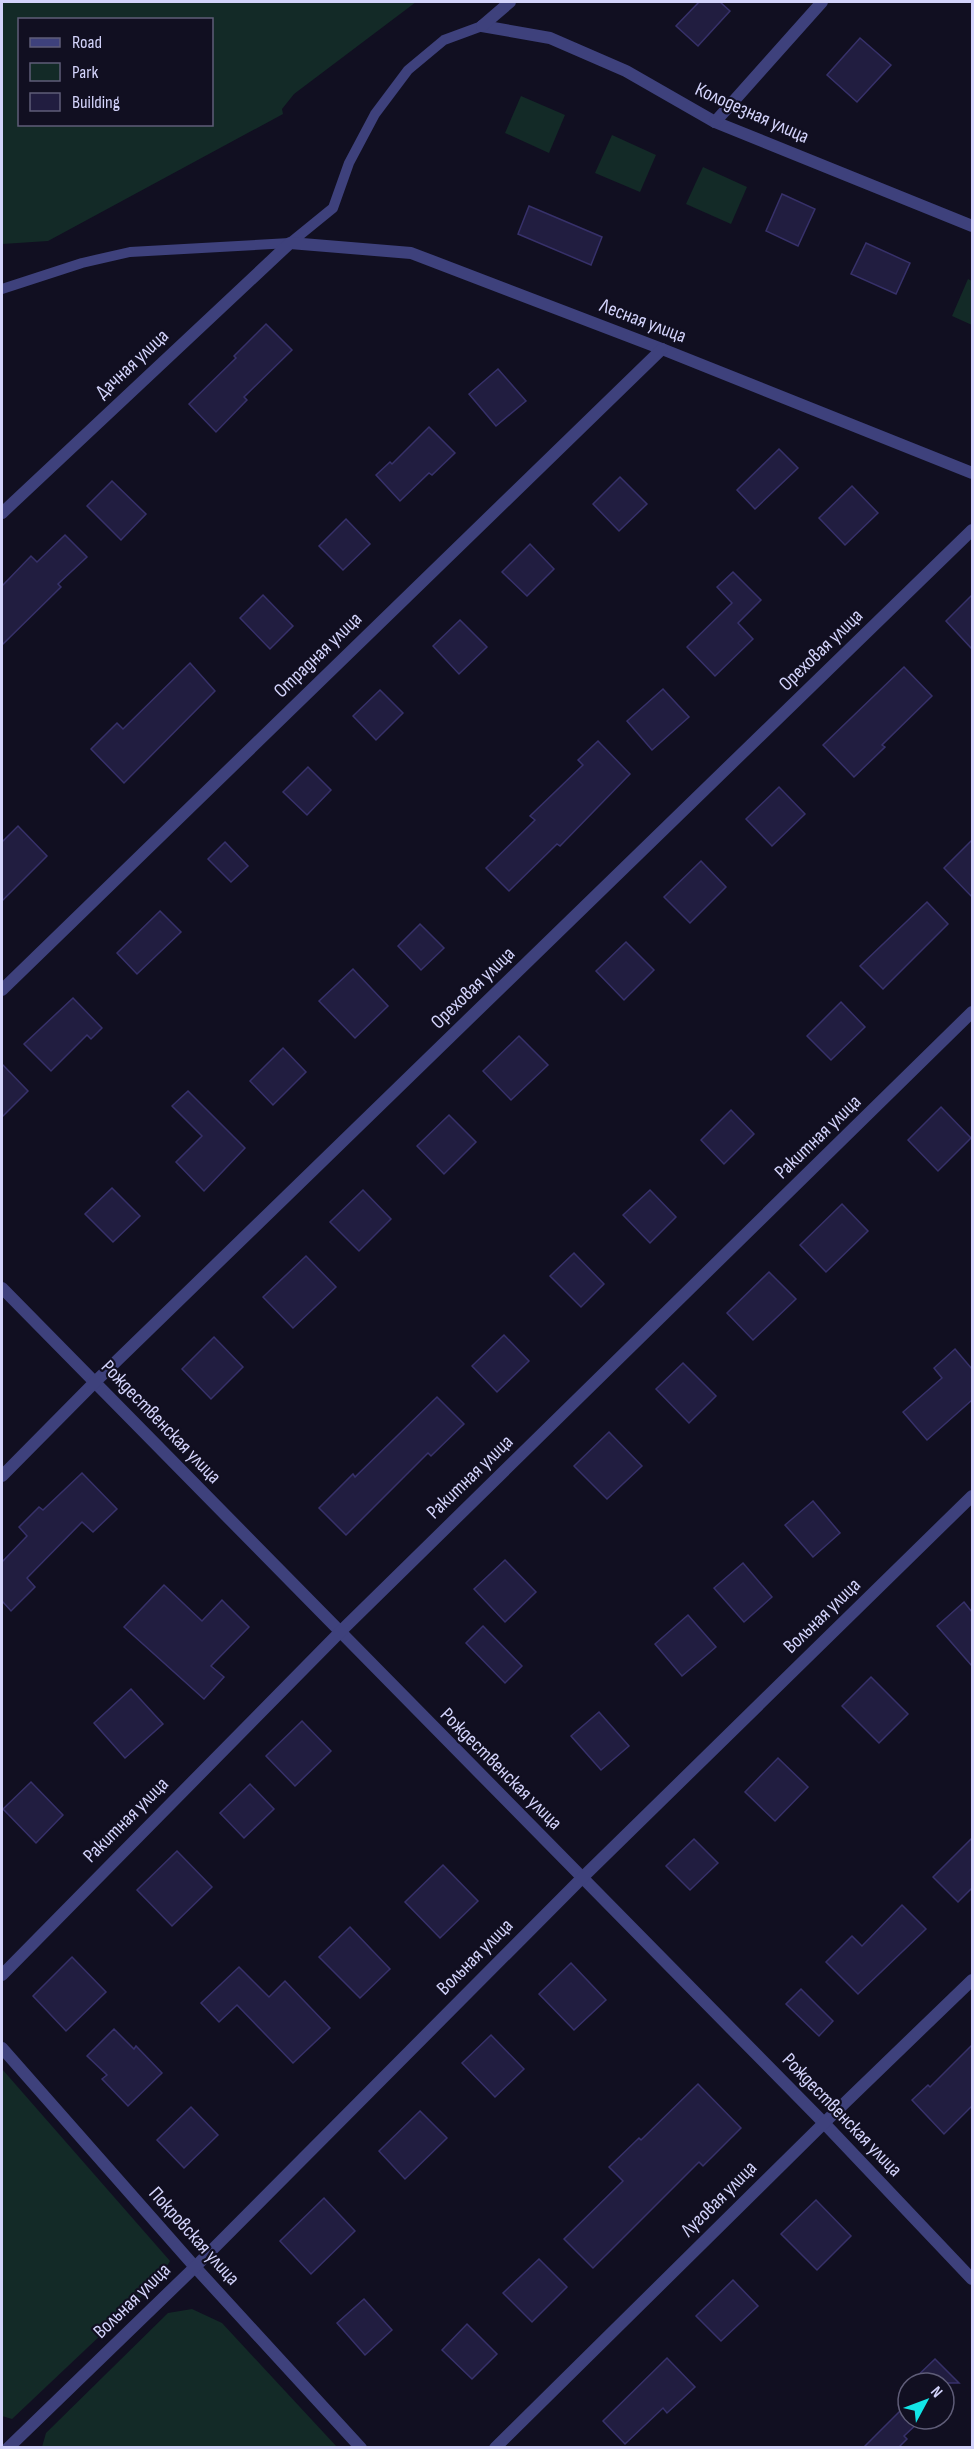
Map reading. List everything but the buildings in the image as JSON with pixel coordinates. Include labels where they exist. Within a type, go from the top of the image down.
[{"type":"street","points":[[482,26],[510,2]]},
{"type":"street","points":[[715,122],[822,2]]},
{"type":"street","name":"Колодезная улица","points":[[482,26],[550,38],[626,71],[715,122],[972,226]]},
{"type":"street","name":"Лесная улица","points":[[290,243],[411,253],[662,349],[972,474]]},
{"type":"street","name":"Дачная улица","points":[[2,513],[290,243]]},
{"type":"street","name":"Отрадная улица","points":[[2,990],[662,349]]},
{"type":"street","name":"Ореховая улица","points":[[2,1476],[95,1382],[972,530]]},
{"type":"street","name":"Ракитная улица","points":[[2,1975],[339,1632],[972,1012]]},
{"type":"street","name":"Рождественская улица","points":[[2,1288],[581,1879],[824,2123],[972,2279]]},
{"type":"street","name":"Вольная улица","points":[[8,2448],[195,2267],[581,1879],[972,1497]]},
{"type":"street","name":"Луговая улица","points":[[495,2448],[972,1980]]},
{"type":"street","name":"Покровская улица","points":[[2,2048],[195,2267],[361,2448]]},
{"type":"lane","points":[[2,289],[81,263],[130,252],[290,243],[333,208],[354,153],[375,114],[408,70],[444,40],[482,26]]},
{"type":"green space","points":[[2,2],[416,2],[294,94],[282,109],[283,114],[48,241],[2,244]]},
{"type":"green space","points":[[521,96],[565,115],[549,153],[505,133]]},
{"type":"green space","points":[[612,135],[656,155],[640,192],[595,173]]},
{"type":"green space","points":[[703,167],[747,187],[731,224],[686,204]]},
{"type":"green space","points":[[968,279],[972,281],[972,325],[952,316]]},
{"type":"green space","points":[[2,2069],[170,2261],[159,2280],[12,2419],[2,2416]]},
{"type":"green space","points":[[192,2309],[222,2323],[337,2447],[42,2447],[46,2433],[168,2313]]}]
